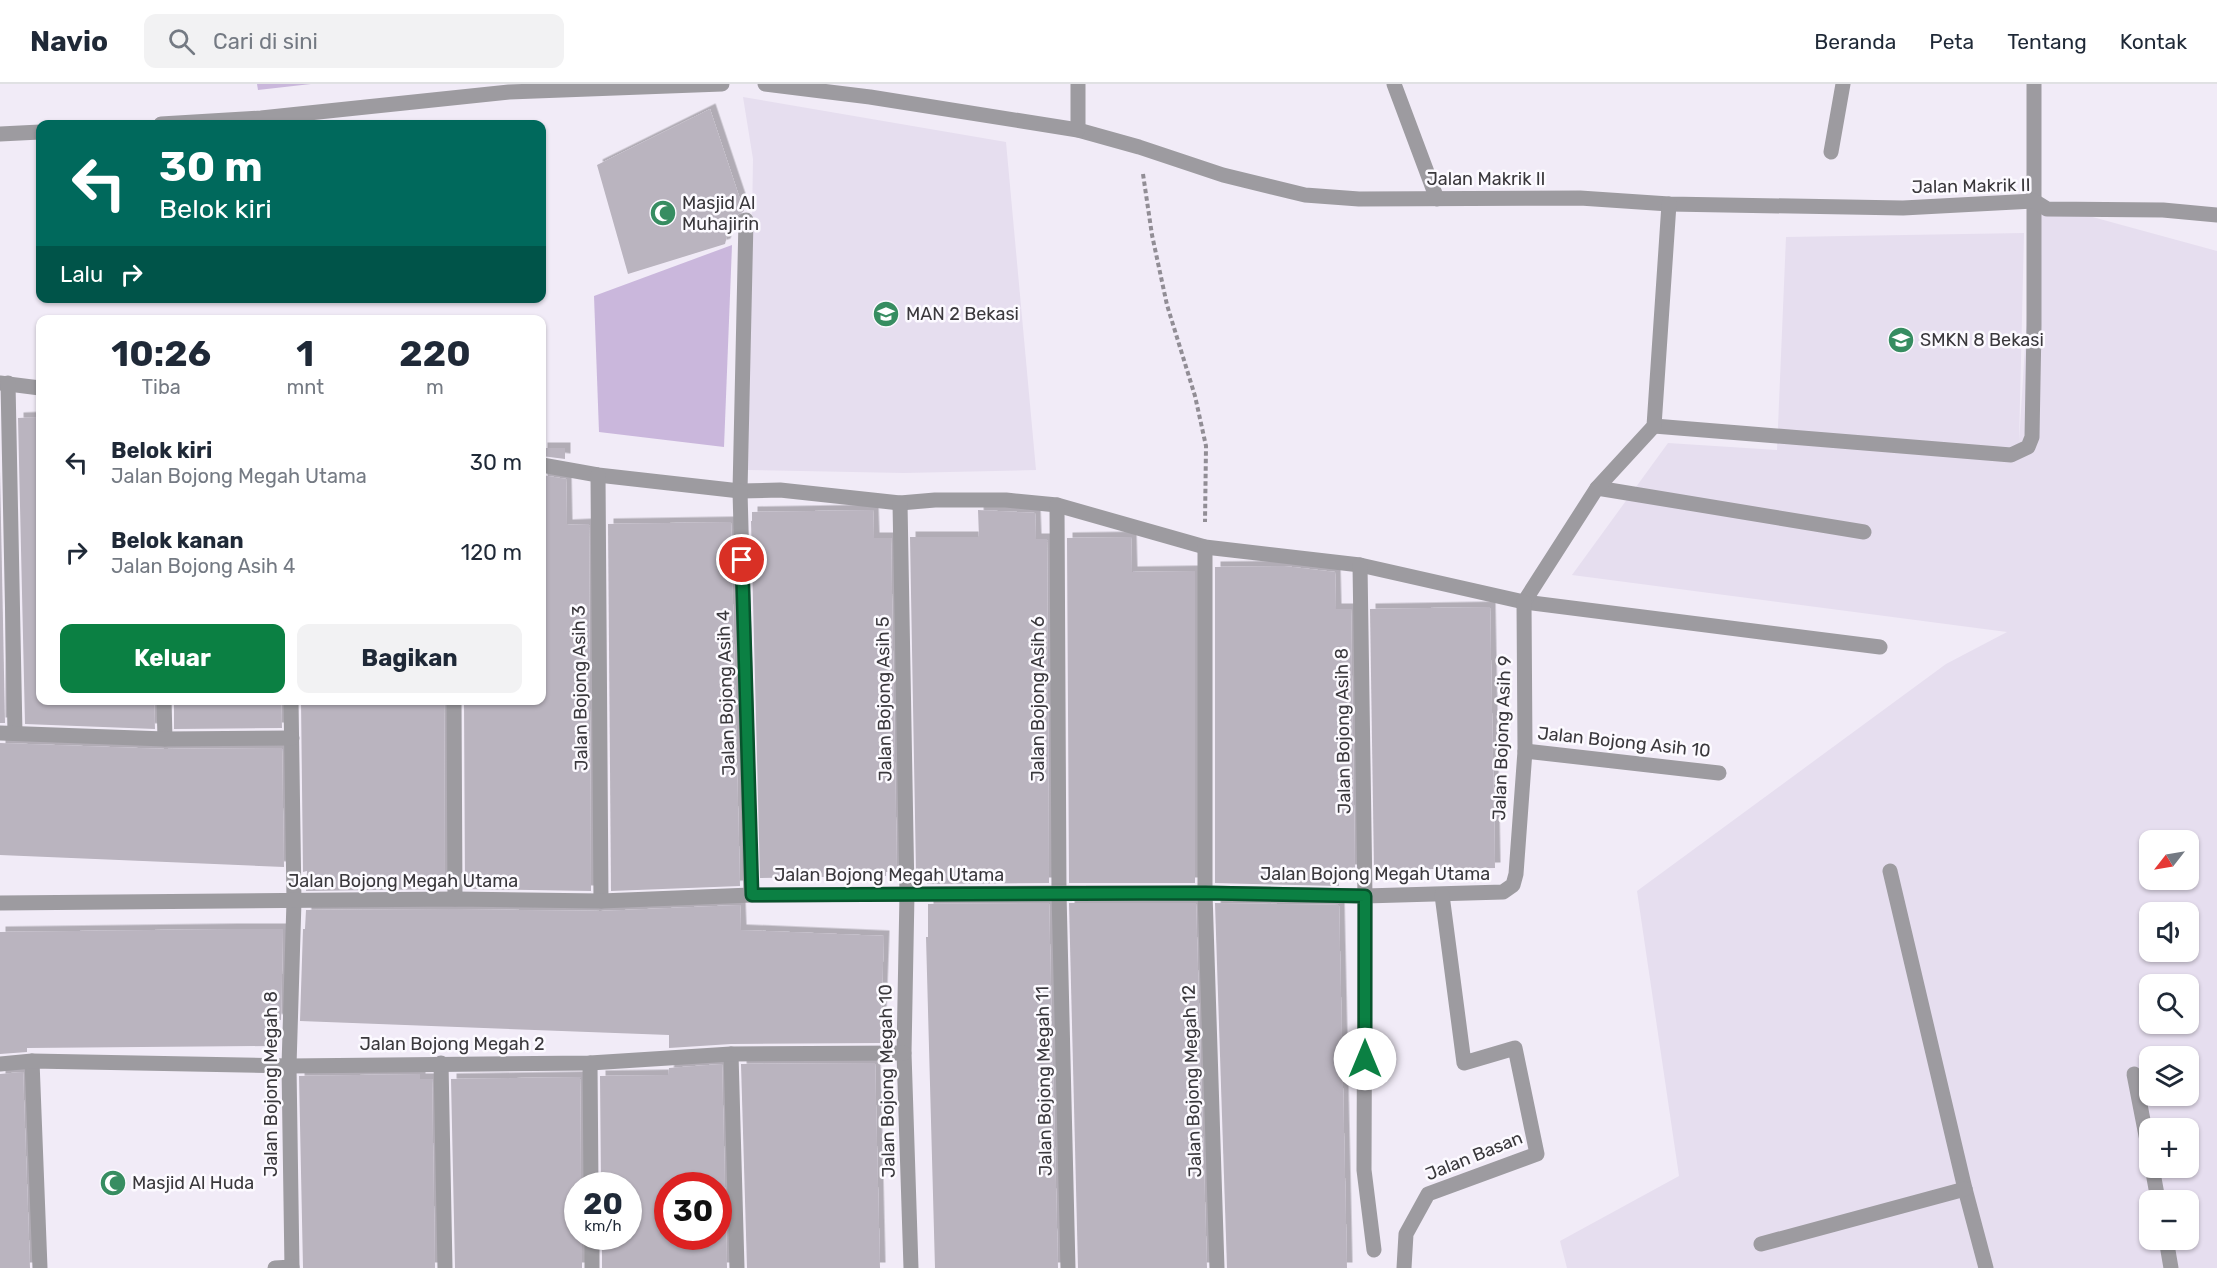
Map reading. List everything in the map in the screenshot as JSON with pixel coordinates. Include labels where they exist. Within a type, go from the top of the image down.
[{"type":"street","points":[[228,120],[509,92],[722,84]]},
{"type":"street","name":"Jalan Makrik II","points":[[765,84],[869,90],[1078,130],[1139,147],[1223,175],[1305,195],[1359,199],[1580,198],[1669,204],[1903,208],[2034,201],[2047,209],[2163,210],[2217,214]]},
{"type":"street","points":[[1078,84],[1078,130]]},
{"type":"street","points":[[1394,84],[1437,199]]},
{"type":"street","points":[[1831,152],[1843,84]]},
{"type":"street","points":[[1654,426],[2011,454],[2021,452],[2028,447],[2032,437],[2034,326],[2034,84]]},
{"type":"street","points":[[0,134],[36,132]]},
{"type":"street","points":[[1524,602],[1597,488],[1654,426],[1669,204]]},
{"type":"street","name":"Jalan Bojong Asih 4","points":[[746,220],[740,490],[752,895]]},
{"type":"street","points":[[36,387],[4,383],[8,733],[165,739],[292,738]]},
{"type":"street","points":[[546,466],[597,475],[740,490],[780,490],[900,503],[972,499],[1027,501],[1057,505],[1205,547],[1360,565],[1524,602],[1880,647]]},
{"type":"street","name":"Jalan Bojong Asih 3","points":[[597,475],[601,901]]},
{"type":"street","points":[[1597,488],[1864,532]]},
{"type":"street","name":"Jalan Bojong Asih 5","points":[[900,503],[907,894]]},
{"type":"street","name":"Jalan Bojong Asih 6","points":[[1057,505],[1059,893]]},
{"type":"street","name":"Jalan Bojong Megah 12","points":[[1205,547],[1205,893],[1217,1268]]},
{"type":"street","name":"Jalan Bojong Asih 8","points":[[1360,565],[1365,896],[1364,1170],[1374,1250]]},
{"type":"street","name":"Jalan Bojong Asih 9","points":[[1516,874],[1525,751],[1524,602]]},
{"type":"street","points":[[164,705],[165,739]]},
{"type":"street","name":"Jalan Bojong Megah 8","points":[[291,705],[294,901],[289,1066],[292,1268]]},
{"type":"street","points":[[454,705],[455,899]]},
{"type":"street","name":"Jalan Bojong Asih 10","points":[[1525,751],[1719,773]]},
{"type":"street","points":[[1890,871],[1965,1189],[1986,1268]]},
{"type":"street","name":"Jalan Bojong Megah Utama","points":[[0,903],[455,899],[601,901],[752,895],[1059,893],[1442,895],[1503,892],[1512,885],[1516,874]]},
{"type":"street","name":"Jalan Bojong Megah 11","points":[[1059,893],[1068,1268]]},
{"type":"street","name":"Jalan Bojong Megah 10","points":[[907,894],[904,1053],[911,1268]]},
{"type":"street","name":"Jalan Basan","points":[[1404,1268],[1406,1234],[1428,1194],[1537,1154],[1515,1048],[1464,1063],[1442,895]]},
{"type":"street","name":"Jalan Bojong Megah 2","points":[[0,1064],[33,1061],[289,1066],[590,1063],[732,1054],[904,1053]]},
{"type":"street","points":[[732,1054],[737,1268]]},
{"type":"street","points":[[33,1061],[40,1268]]},
{"type":"street","points":[[441,1063],[445,1268]]},
{"type":"street","points":[[590,1063],[591,1172]]},
{"type":"street","points":[[2134,1074],[2143,1118]]},
{"type":"street","points":[[1761,1244],[1965,1189]]},
{"type":"street","points":[[592,1250],[592,1268]]},
{"type":"street","points":[[2168,1250],[2171,1268]]},
{"type":"street","points":[[275,1268],[292,1268]]},
{"type":"path","points":[[1139,147],[1152,235],[1167,304],[1195,396],[1206,446],[1205,547]]},
{"type":"shaded area","points":[[257,84],[311,84],[258,90]]},
{"type":"shaded area","name":"MAN 2 Bekasi","points":[[743,97],[1006,142],[1036,470],[904,473],[748,470],[753,159]]},
{"type":"shaded area","points":[[2034,201],[2217,251],[2217,1268],[1567,1268],[1560,1241],[1679,1176],[1637,891],[1946,664],[2007,632],[1572,575],[1668,443],[1777,450],[1786,237],[2024,233],[2019,443]]},
{"type":"shaded area","points":[[732,245],[724,447],[599,432],[594,296]]},
{"type":"building","points":[[710,109],[744,211],[737,215],[736,223],[728,232],[725,244],[628,274],[597,165]]},
{"type":"building","points":[[36,417],[36,705],[154,705],[155,729],[25,724],[18,418]]},
{"type":"building","points":[[546,448],[565,448],[565,459],[546,457]]},
{"type":"building","points":[[0,471],[5,723],[0,723]]},
{"type":"building","points":[[546,476],[566,479],[567,525],[589,524],[591,891],[465,889],[464,705],[546,705]]},
{"type":"building","points":[[873,510],[874,538],[891,538],[897,872],[886,872],[886,876],[760,878],[752,512]]},
{"type":"building","points":[[978,510],[1035,513],[1036,539],[1047,539],[1049,883],[927,884],[927,875],[924,876],[924,872],[916,872],[910,537],[979,537]]},
{"type":"building","points":[[731,522],[740,886],[611,891],[608,524]]},
{"type":"building","points":[[1131,537],[1132,572],[1195,571],[1195,883],[1069,883],[1067,538]]},
{"type":"building","points":[[1284,566],[1335,572],[1336,609],[1351,609],[1355,870],[1338,870],[1339,886],[1215,883],[1215,567]]},
{"type":"building","points":[[1490,607],[1495,868],[1374,870],[1370,609]]},
{"type":"building","points":[[174,705],[281,705],[282,728],[174,729]]},
{"type":"building","points":[[301,705],[444,705],[445,889],[306,891],[307,871],[303,872]]},
{"type":"building","points":[[0,743],[165,749],[282,748],[284,867],[0,855]]},
{"type":"building","points":[[1049,903],[1058,1268],[935,1268],[926,937],[928,937],[928,904]]},
{"type":"building","points":[[1069,903],[1196,903],[1207,1268],[1078,1268]]},
{"type":"building","points":[[1215,903],[1339,905],[1347,1268],[1227,1268]]},
{"type":"building","points":[[740,905],[741,930],[884,936],[880,1043],[731,1044],[669,1048],[669,1035],[300,1021],[303,929],[305,929],[306,910],[601,911]]},
{"type":"building","points":[[283,929],[281,1020],[271,1019],[271,1046],[27,1048],[27,1052],[0,1054],[0,932]]},
{"type":"building","points":[[875,1063],[880,1268],[747,1268],[741,1064]]},
{"type":"building","points":[[722,1064],[725,1172],[654,1172],[654,1250],[727,1250],[727,1268],[602,1268],[602,1250],[642,1250],[642,1172],[601,1172],[600,1076],[668,1075],[669,1068]]},
{"type":"building","points":[[23,1072],[30,1268],[0,1268],[0,1074]]},
{"type":"building","points":[[420,1074],[420,1079],[432,1079],[435,1268],[303,1268],[299,1076]]},
{"type":"building","points":[[580,1077],[581,1172],[564,1172],[564,1250],[582,1250],[582,1268],[455,1268],[451,1079]]},
{"type":"place","name":"Masjid Al Muhajirin","points":[[663,213]]},
{"type":"place","name":"MAN 2 Bekasi","points":[[886,314]]},
{"type":"place","name":"SMKN 8 Bekasi","points":[[1901,340]]},
{"type":"place","name":"Masjid Al Huda","points":[[113,1183]]},
{"type":"route","points":[[742,560],[752,895],[1205,893],[1365,896],[1365,1059]]}]
